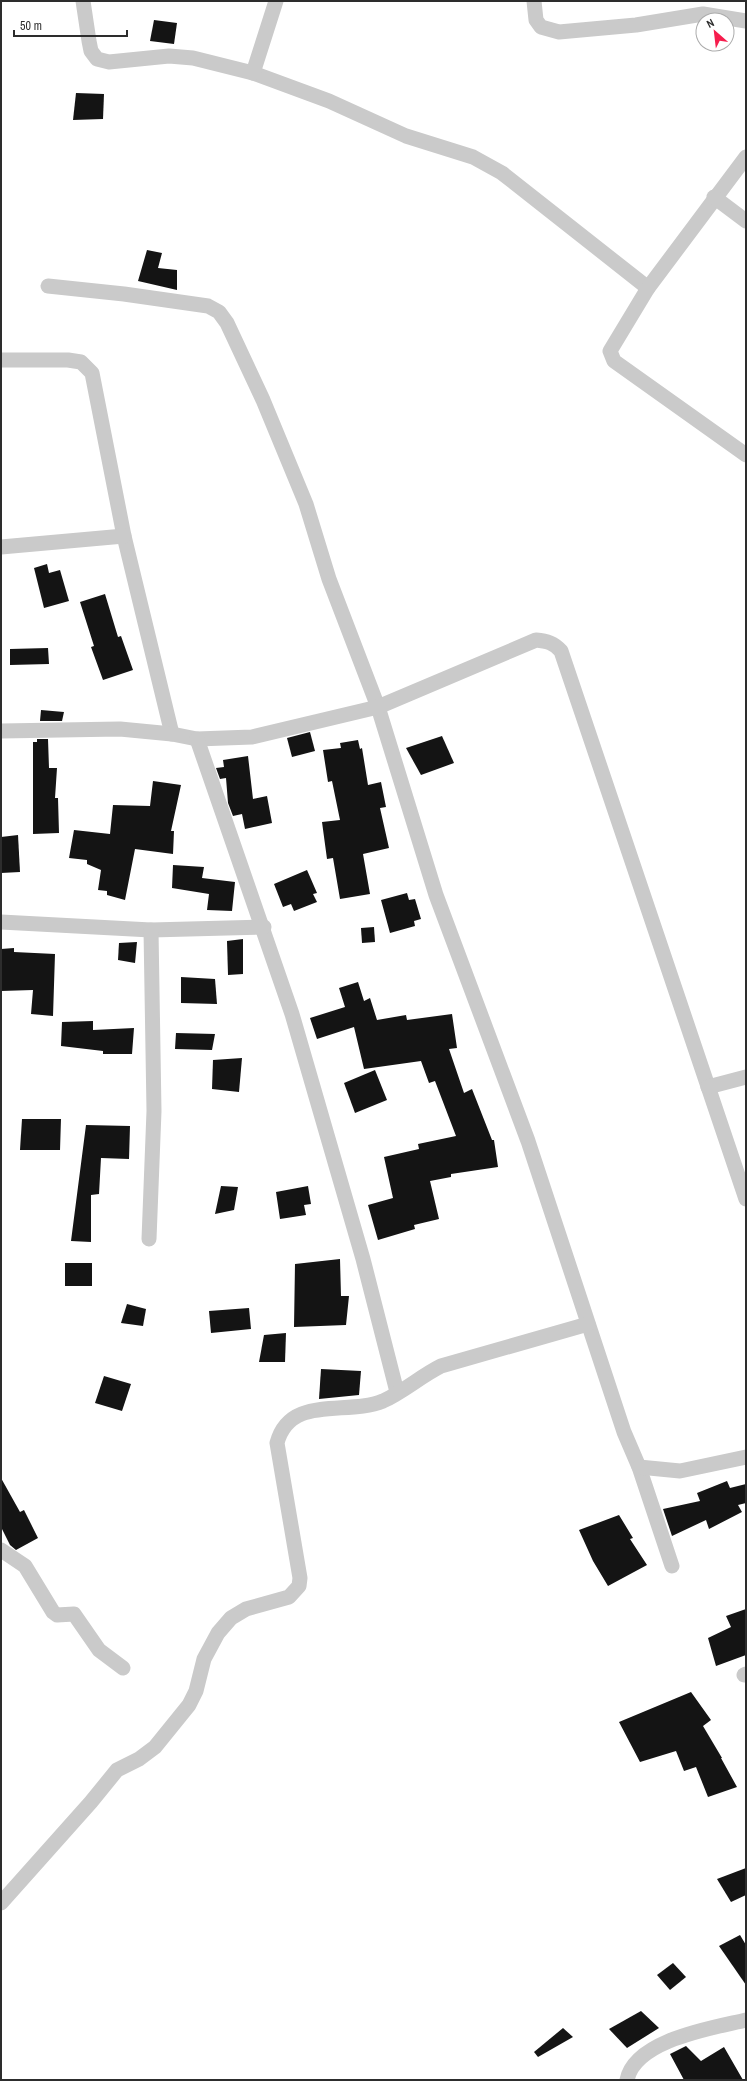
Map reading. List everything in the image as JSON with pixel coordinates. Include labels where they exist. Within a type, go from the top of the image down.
[{"type":"street","points":[[83,1],[91,51],[97,58],[109,62],[169,56],[193,58],[253,73],[329,101],[406,136],[473,157],[502,173],[648,288]]},
{"type":"street","points":[[253,73],[276,1]]},
{"type":"street","points":[[534,1],[536,20],[541,27],[559,32],[636,25],[703,14],[746,21]]},
{"type":"street","points":[[746,157],[714,197],[648,288],[612,346],[610,356],[614,361],[746,455]]},
{"type":"street","points":[[714,197],[746,221]]},
{"type":"street","points":[[48,286],[191,302],[208,306],[219,312],[227,323],[263,400],[306,504],[329,579],[378,707],[436,895],[528,1141],[624,1432],[639,1467],[672,1566]]},
{"type":"street","points":[[1,360],[68,360],[81,362],[92,373],[124,536],[172,734]]},
{"type":"street","points":[[1,547],[124,536]]},
{"type":"street","points":[[1,731],[120,729],[172,734],[198,739],[252,736],[378,707],[536,640],[549,642],[561,651],[746,1199]]},
{"type":"street","points":[[198,739],[264,927],[292,1014],[359,1244],[397,1392]]},
{"type":"street","points":[[1,922],[151,930],[264,927]]},
{"type":"street","points":[[149,1239],[154,1111],[151,930]]},
{"type":"street","points":[[708,1087],[746,1077]]},
{"type":"street","points":[[1,1903],[91,1802],[117,1770],[139,1760],[155,1748],[189,1705],[196,1691],[204,1659],[218,1633],[231,1618],[246,1609],[289,1598],[299,1586],[300,1578],[277,1443],[284,1426],[294,1417],[309,1411],[367,1405],[383,1401],[422,1376],[441,1366],[588,1324]]},
{"type":"street","points":[[639,1467],[680,1471],[746,1457]]},
{"type":"street","points":[[1,1550],[26,1566],[53,1612],[57,1615],[74,1614],[99,1650],[123,1668]]},
{"type":"street","points":[[627,2080],[632,2066],[643,2056],[658,2046],[682,2037],[746,2020]]},
{"type":"building","points":[[154,20],[177,23],[174,44],[150,41]]},
{"type":"building","points":[[76,93],[104,94],[103,119],[73,120]]},
{"type":"building","points":[[147,250],[162,253],[158,268],[177,270],[177,290],[138,281]]},
{"type":"building","points":[[47,564],[49,573],[60,570],[69,601],[44,608],[34,568]]},
{"type":"building","points":[[105,594],[118,637],[121,636],[133,670],[103,680],[91,647],[94,646],[80,602]]},
{"type":"building","points":[[48,648],[49,664],[10,665],[10,649]]},
{"type":"building","points":[[41,710],[64,712],[62,721],[40,721]]},
{"type":"building","points":[[310,732],[315,751],[292,757],[287,738]]},
{"type":"building","points":[[442,736],[454,763],[421,775],[406,748]]},
{"type":"building","points":[[37,739],[48,739],[49,768],[57,768],[55,798],[58,798],[59,833],[33,834],[33,742],[37,742]]},
{"type":"building","points":[[358,740],[360,749],[362,748],[368,785],[381,782],[386,807],[380,808],[389,848],[363,854],[370,894],[340,899],[333,858],[327,859],[322,822],[340,820],[332,781],[328,782],[323,750],[341,748],[340,743]]},
{"type":"building","points":[[248,756],[253,799],[267,796],[272,823],[245,829],[242,814],[233,816],[228,803],[226,778],[220,779],[216,768],[224,767],[223,760]]},
{"type":"building","points":[[153,781],[181,785],[171,831],[174,831],[173,854],[135,849],[125,900],[107,895],[107,891],[98,890],[101,870],[87,864],[87,860],[69,858],[74,830],[110,834],[113,805],[150,806]]},
{"type":"building","points":[[18,835],[20,872],[1,873],[1,837]]},
{"type":"building","points":[[173,865],[204,867],[202,878],[235,882],[232,911],[207,910],[209,894],[172,888]]},
{"type":"building","points":[[307,870],[317,893],[313,894],[317,902],[294,911],[291,904],[283,907],[274,884]]},
{"type":"building","points":[[407,893],[409,900],[415,899],[421,919],[414,921],[415,926],[390,933],[381,900]]},
{"type":"building","points":[[374,927],[375,942],[362,943],[361,928]]},
{"type":"building","points":[[243,939],[243,974],[228,975],[227,941]]},
{"type":"building","points":[[137,942],[135,963],[118,960],[119,943]]},
{"type":"building","points":[[14,948],[14,952],[55,954],[53,1016],[31,1014],[33,990],[1,991],[1,949]]},
{"type":"building","points":[[181,977],[215,979],[217,1004],[181,1003]]},
{"type":"building","points":[[358,982],[364,1001],[370,998],[377,1020],[406,1015],[407,1020],[452,1014],[457,1048],[449,1049],[464,1093],[472,1089],[492,1140],[494,1140],[498,1167],[451,1174],[451,1177],[430,1181],[439,1219],[414,1225],[415,1229],[378,1240],[368,1205],[393,1198],[384,1157],[419,1149],[418,1144],[456,1136],[435,1081],[429,1083],[421,1061],[364,1069],[354,1027],[317,1039],[310,1018],[345,1007],[339,988]]},
{"type":"building","points":[[93,1021],[93,1030],[134,1028],[132,1054],[103,1054],[103,1051],[61,1046],[62,1022]]},
{"type":"building","points":[[176,1033],[215,1034],[212,1050],[175,1049]]},
{"type":"building","points":[[242,1058],[239,1092],[212,1089],[213,1060]]},
{"type":"building","points":[[375,1070],[387,1100],[355,1113],[344,1083]]},
{"type":"building","points":[[22,1119],[61,1119],[60,1150],[20,1150]]},
{"type":"building","points":[[86,1125],[130,1126],[129,1159],[101,1158],[99,1194],[91,1195],[91,1242],[71,1241]]},
{"type":"building","points":[[221,1186],[238,1187],[234,1210],[215,1214]]},
{"type":"building","points":[[308,1186],[311,1204],[304,1205],[306,1215],[280,1219],[276,1192]]},
{"type":"building","points":[[340,1259],[341,1296],[349,1296],[346,1325],[294,1327],[295,1264]]},
{"type":"building","points":[[65,1263],[92,1263],[92,1286],[65,1286]]},
{"type":"building","points":[[127,1304],[146,1309],[143,1326],[121,1323]]},
{"type":"building","points":[[249,1308],[251,1329],[211,1333],[209,1311]]},
{"type":"building","points":[[286,1333],[285,1362],[259,1362],[264,1335]]},
{"type":"building","points":[[321,1369],[361,1371],[359,1395],[319,1399]]},
{"type":"building","points":[[104,1376],[131,1384],[122,1411],[95,1403]]},
{"type":"building","points":[[1,1478],[20,1512],[24,1510],[38,1538],[16,1550],[10,1545],[1,1527]]},
{"type":"building","points":[[727,1481],[730,1488],[746,1484],[746,1503],[738,1505],[742,1512],[709,1529],[706,1520],[672,1536],[663,1509],[700,1501],[697,1493]]},
{"type":"building","points":[[619,1515],[633,1538],[630,1539],[647,1565],[608,1586],[593,1561],[579,1530]]},
{"type":"building","points":[[746,1609],[746,1655],[716,1666],[708,1638],[731,1627],[726,1616]]},
{"type":"building","points":[[691,1692],[711,1720],[703,1726],[737,1787],[708,1797],[696,1767],[684,1771],[676,1751],[640,1762],[619,1722]]},
{"type":"building","points":[[746,1868],[746,1895],[731,1902],[717,1879]]},
{"type":"building","points":[[740,1935],[746,1945],[746,1985],[719,1946]]},
{"type":"building","points":[[673,1963],[686,1977],[670,1990],[657,1975]]},
{"type":"building","points":[[641,2011],[659,2028],[627,2048],[609,2029]]},
{"type":"building","points":[[563,2028],[573,2037],[538,2057],[534,2052]]},
{"type":"building","points":[[686,2046],[701,2061],[724,2047],[743,2080],[684,2080],[670,2054]]}]
